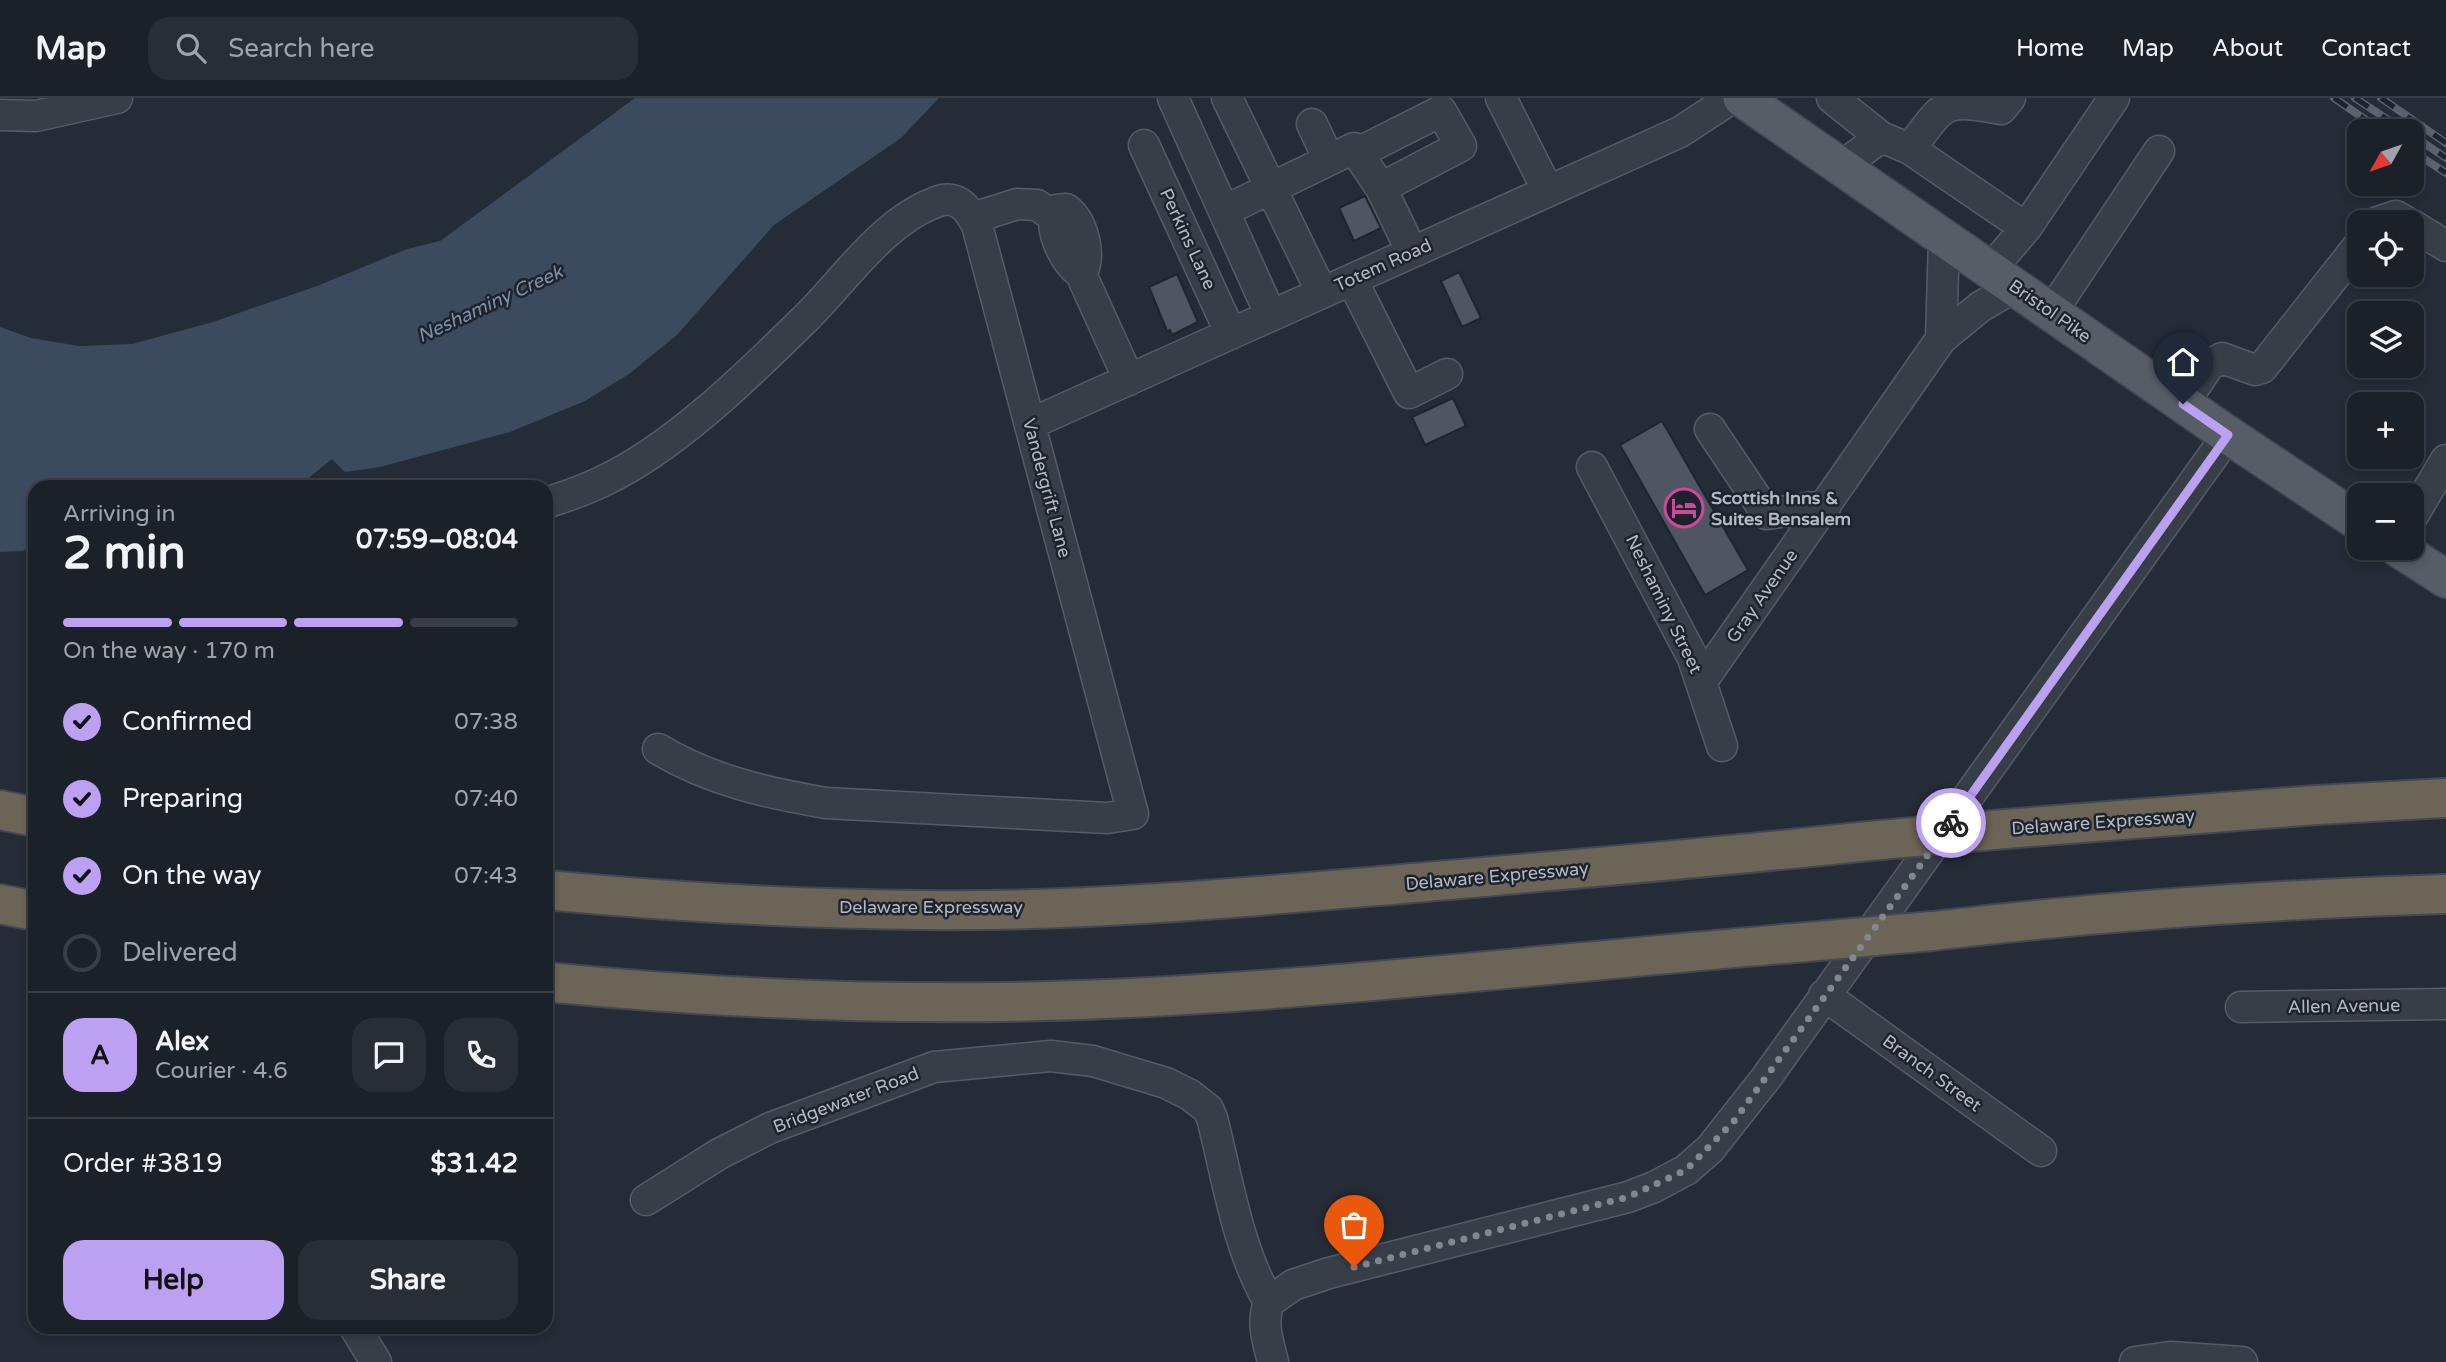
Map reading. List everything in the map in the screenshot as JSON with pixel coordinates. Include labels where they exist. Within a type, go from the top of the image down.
[{"type":"highway","name":"Delaware Expressway","points":[[553,891],[737,904],[926,910],[985,909],[1283,894],[2005,829],[2316,805],[2446,799]]},
{"type":"highway","points":[[0,810],[28,816]]},
{"type":"highway","points":[[553,982],[786,998],[963,1001],[1169,996],[1424,976],[2161,909],[2317,898],[2446,894]]},
{"type":"highway","points":[[0,904],[28,910]]},
{"type":"main road","name":"Bristol Pike","points":[[1742,98],[2228,435],[2347,514]]},
{"type":"main road","points":[[2417,560],[2446,579]]},
{"type":"street","points":[[0,115],[36,117],[117,98]]},
{"type":"street","points":[[1173,98],[1271,316]]},
{"type":"street","points":[[1227,98],[1322,293]]},
{"type":"street","points":[[1502,98],[1548,191]]},
{"type":"street","name":"Totem Road","points":[[1030,424],[1692,126],[1732,98]]},
{"type":"street","points":[[1832,98],[1881,137],[1910,149],[2026,228]]},
{"type":"street","points":[[1910,149],[1942,106],[1966,101],[2001,109],[2010,98]]},
{"type":"street","name":"Gray Avenue","points":[[1702,681],[1941,339],[1980,307],[2002,278],[2026,228],[2114,98]]},
{"type":"street","points":[[1224,211],[1441,111],[1461,146],[1381,188]]},
{"type":"street","points":[[1312,124],[1344,157],[1381,188],[1412,252]]},
{"type":"street","points":[[1841,167],[1881,137]]},
{"type":"street","name":"Perkins Lane","points":[[1144,145],[1231,334]]},
{"type":"street","points":[[2051,313],[2159,151]]},
{"type":"street","points":[[553,500],[601,482],[666,442],[720,399],[805,319],[874,245],[917,212],[936,202],[947,200],[963,204],[973,218],[1017,204],[1037,205],[1054,218],[1052,223],[1069,265],[1081,274],[1129,380]]},
{"type":"street","name":"Vandergrift Lane","points":[[658,749],[712,776],[781,796],[826,803],[1107,818],[1133,814],[973,218]]},
{"type":"street","points":[[2424,232],[2446,246]]},
{"type":"street","points":[[1941,339],[1944,238]]},
{"type":"street","points":[[2183,404],[2209,365],[2222,358],[2255,370],[2262,368],[2347,260]]},
{"type":"street","points":[[1352,279],[1409,393],[1447,374]]},
{"type":"street","points":[[1710,429],[1766,514],[1826,505]]},
{"type":"street","points":[[1273,1362],[1265,1314],[1269,1302],[1276,1294],[1293,1285],[1329,1273],[1628,1197],[1686,1170],[1734,1121],[2228,435]]},
{"type":"street","points":[[2424,497],[2446,460]]},
{"type":"street","name":"Neshaminy Street","points":[[1592,467],[1634,543],[1702,681],[1722,746]]},
{"type":"street","name":"Branch Street","points":[[1824,995],[2040,1151]]},
{"type":"street","name":"Allen Avenue","points":[[2241,1007],[2446,1004]]},
{"type":"street","name":"Bridgewater Road","points":[[646,1200],[719,1154],[770,1128],[906,1076],[934,1068],[1019,1058],[1051,1056],[1093,1061],[1166,1083],[1190,1094],[1208,1109],[1213,1118],[1244,1245],[1256,1279],[1269,1302]]},
{"type":"street","points":[[359,1334],[376,1362]]},
{"type":"street","points":[[2135,1362],[2170,1357],[2242,1362]]},
{"type":"water","name":"Neshaminy Creek","points":[[635,98],[939,98],[901,138],[774,225],[677,335],[629,374],[585,401],[510,432],[380,467],[345,472],[332,459],[306,480],[28,480],[28,547],[23,551],[0,552],[0,327],[31,338],[79,346],[132,344],[213,322],[317,286],[407,249],[440,241]]},
{"type":"building","points":[[1365,196],[1381,228],[1354,241],[1339,208]]},
{"type":"building","points":[[1459,272],[1481,318],[1462,327],[1441,281]]},
{"type":"building","points":[[1177,274],[1198,322],[1172,335],[1170,330],[1167,331],[1149,287]]},
{"type":"building","points":[[1453,398],[1466,426],[1425,445],[1412,417]]},
{"type":"building","name":"Scottish Inns & Suites Bensalem","points":[[1662,421],[1748,570],[1705,595],[1620,445]]},
{"type":"railway","points":[[2334,98],[2365,119]]},
{"type":"railway","points":[[2355,98],[2387,119]]},
{"type":"railway","points":[[2381,98],[2446,143]]},
{"type":"railway","points":[[2424,143],[2446,158]]},
{"type":"railway","points":[[2424,159],[2446,173]]},
{"type":"way so far","points":[[1354,1267],[1628,1197],[1686,1170],[1710,1149],[1734,1121],[1951,823]]},
{"type":"place","name":"Scottish Inns & Suites Bensalem","points":[[1684,508]]},
{"type":"route","points":[[1951,823],[2228,435],[2183,404]]}]
